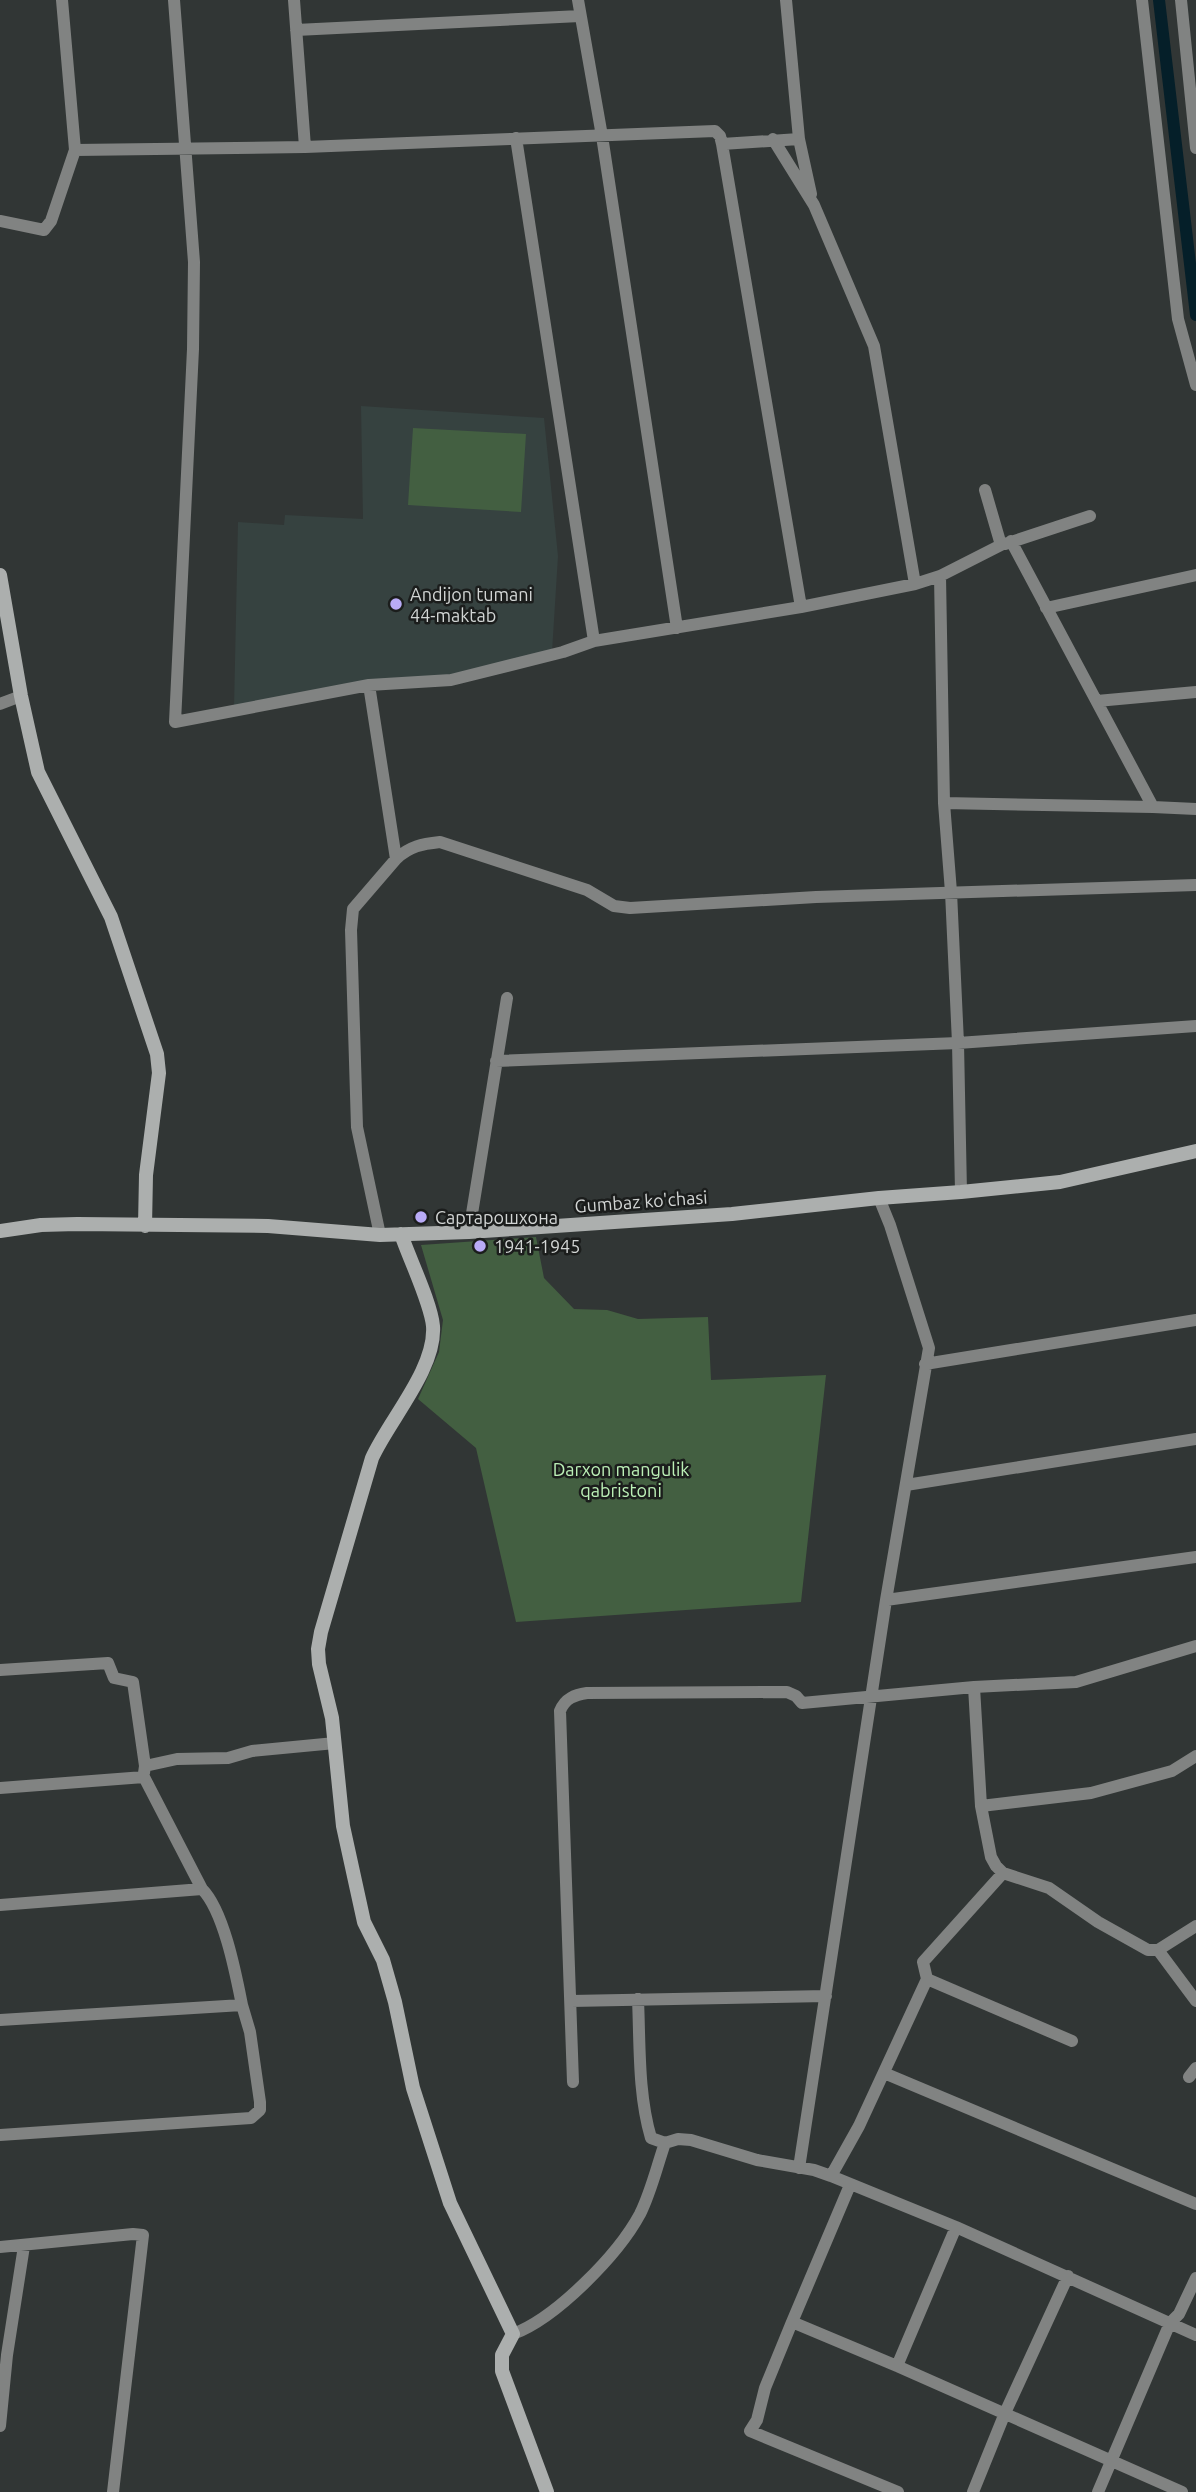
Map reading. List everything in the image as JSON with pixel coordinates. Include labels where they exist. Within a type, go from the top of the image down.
[{"type":"street","points":[[0,221],[44,230],[51,221],[75,150],[62,0]]},
{"type":"street","points":[[174,0],[194,262],[175,722],[369,685],[451,680],[563,652],[594,641],[800,607],[915,584],[940,576],[1006,543],[1090,516]]},
{"type":"street","points":[[294,0],[305,147]]},
{"type":"street","points":[[578,0],[602,136],[677,628]]},
{"type":"street","points":[[786,0],[799,139],[814,205]]},
{"type":"street","points":[[1142,0],[1178,320],[1196,385]]},
{"type":"street","points":[[1181,0],[1196,148]]},
{"type":"street","points":[[296,30],[580,16]]},
{"type":"street","points":[[75,150],[305,147],[715,131],[722,144],[800,607]]},
{"type":"street","points":[[516,138],[594,641]]},
{"type":"street","points":[[773,139],[814,205],[874,346],[915,584]]},
{"type":"street","points":[[722,144],[799,139]]},
{"type":"street","points":[[985,490],[1006,543],[1046,608],[1153,807]]},
{"type":"street","points":[[0,575],[21,696],[38,772],[111,917],[156,1054],[159,1073],[146,1175],[145,1226]]},
{"type":"street","points":[[1046,608],[1196,575]]},
{"type":"street","points":[[940,576],[944,803],[958,1043],[961,1192]]},
{"type":"street","points":[[369,685],[396,859]]},
{"type":"street","points":[[1097,701],[1196,692]]},
{"type":"street","points":[[0,704],[21,696]]},
{"type":"street","points":[[944,803],[1196,809]]},
{"type":"street","points":[[380,1235],[357,1127],[351,930],[353,909],[407,849],[440,842],[587,890],[614,906],[630,908],[951,892],[1196,885]]},
{"type":"street","points":[[469,1232],[507,998]]},
{"type":"street","points":[[495,1062],[958,1043],[1196,1026]]},
{"type":"street","name":"Gumbaz ko'chasi","points":[[0,1231],[41,1225],[268,1226],[380,1235],[469,1232],[732,1214],[1060,1182],[1196,1150]]},
{"type":"street","points":[[799,2168],[871,1695],[929,1348],[878,1198]]},
{"type":"street","points":[[401,1234],[431,1315],[433,1338],[414,1388],[382,1437],[372,1458],[321,1632],[319,1664],[332,1718],[343,1826],[364,1922],[383,1960],[412,2088],[450,2203],[513,2334]]},
{"type":"street","points":[[925,1364],[1196,1320]]},
{"type":"street","points":[[906,1485],[1196,1439]]},
{"type":"street","points":[[886,1601],[1196,1557]]},
{"type":"street","points":[[573,2082],[560,1711],[563,1703],[575,1695],[587,1693],[787,1692],[802,1703],[974,1687],[1076,1682],[1196,1646]]},
{"type":"street","points":[[0,1670],[108,1663],[114,1678],[133,1682],[144,1772],[202,1889],[211,1901],[227,1942],[250,2032],[260,2102],[260,2110],[251,2118],[238,2121],[0,2135]]},
{"type":"street","points":[[974,1687],[981,1805],[991,1857],[1003,1873],[1049,1888],[1139,1947],[1158,1950],[1196,1926]]},
{"type":"street","points":[[0,1788],[144,1772],[177,1759],[228,1758],[252,1751],[335,1743]]},
{"type":"street","points":[[981,1805],[1091,1793],[1172,1771],[1196,1756]]},
{"type":"street","points":[[1003,1873],[928,1956],[923,1966],[928,1979],[1072,2041]]},
{"type":"street","points":[[0,1905],[202,1889]]},
{"type":"street","points":[[1158,1950],[1196,2001]]},
{"type":"street","points":[[831,2176],[859,2126],[928,1979]]},
{"type":"street","points":[[571,2001],[826,1996]]},
{"type":"street","points":[[638,1999],[643,2101],[651,2138],[665,2143],[678,2139],[691,2140],[757,2160],[831,2176],[956,2227],[1196,2335]]},
{"type":"street","points":[[0,2020],[242,2005]]},
{"type":"street","points":[[884,2073],[1196,2204]]},
{"type":"street","points":[[547,2492],[502,2371],[502,2355],[513,2334],[530,2328],[572,2295],[609,2256],[640,2214],[665,2143]]},
{"type":"street","points":[[850,2185],[765,2388],[757,2420],[750,2431],[898,2492]]},
{"type":"street","points":[[897,2365],[956,2227]]},
{"type":"street","points":[[0,2247],[143,2235],[113,2492]]},
{"type":"street","points":[[0,2426],[7,2355],[24,2246]]},
{"type":"street","points":[[973,2492],[1005,2413],[1068,2276]]},
{"type":"street","points":[[1098,2492],[1170,2323],[1179,2314],[1196,2278]]},
{"type":"street","points":[[792,2322],[897,2365],[1182,2492]]},
{"type":"shaded area","name":"Andijon tumani 44-maktab","points":[[361,406],[544,418],[558,556],[552,652],[451,678],[234,708],[238,522],[284,525],[285,515],[363,519]]},
{"type":"green space","points":[[413,428],[526,434],[521,512],[408,505]]},
{"type":"green space","name":"Darxon mangulik qabristoni","points":[[536,1237],[544,1278],[574,1309],[607,1310],[638,1319],[708,1317],[711,1380],[826,1375],[801,1602],[516,1622],[476,1448],[418,1399],[439,1352],[443,1320],[421,1245]]},
{"type":"waterway","points":[[1159,0],[1196,315]]},
{"type":"place","name":"Andijon tumani 44-maktab","points":[[396,604]]},
{"type":"place","name":"Сартарошхона","points":[[421,1217]]},
{"type":"place","name":"1941-1945","points":[[480,1246]]}]
